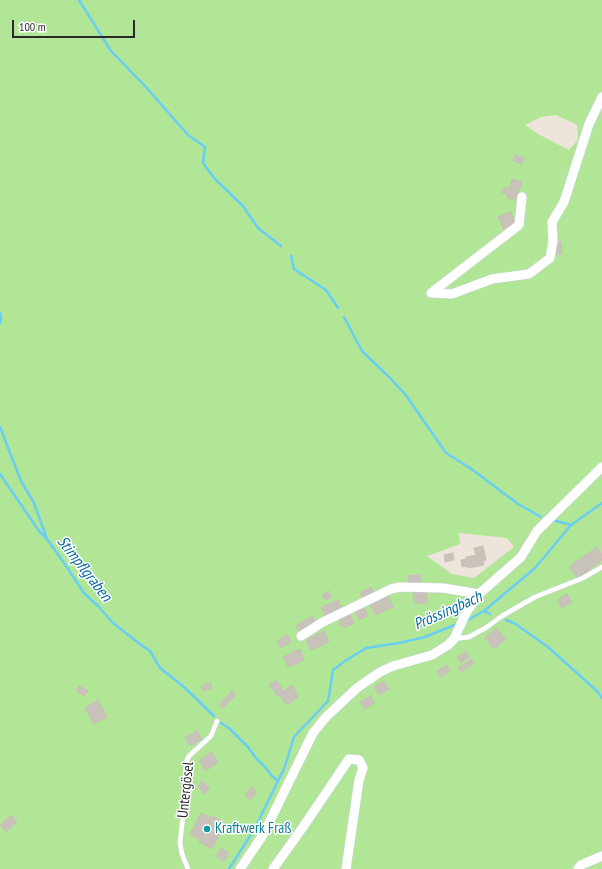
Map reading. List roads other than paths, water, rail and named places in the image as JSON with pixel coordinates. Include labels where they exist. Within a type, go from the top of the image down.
[{"type":"street","points":[[522,197],[519,225],[431,293],[452,294],[492,279],[529,274],[550,258],[553,241],[552,222],[564,202],[589,124],[602,97]]},
{"type":"street","points":[[240,869],[263,834],[313,733],[326,718],[357,688],[370,679],[393,666],[432,655],[442,650],[454,639],[471,603],[520,557],[537,531],[602,467]]},
{"type":"street","points":[[302,636],[323,622],[391,589],[400,587],[443,588],[479,594]]},
{"type":"street","points":[[272,869],[303,827],[349,759],[359,760],[363,768],[359,780],[346,869]]},
{"type":"street","points":[[578,869],[581,865],[602,856]]},
{"type":"lane","points":[[454,639],[469,637],[534,597],[583,578],[602,566]]},
{"type":"lane","name":"Untergösel","points":[[188,869],[182,854],[180,843],[185,797],[186,762],[189,756],[211,736],[217,721]]},
{"type":"waterway","points":[[79,0],[111,51],[145,86],[188,135],[205,147],[203,163],[215,179],[243,206],[258,228],[281,246]]},
{"type":"waterway","points":[[291,256],[294,269],[326,290],[338,308]]},
{"type":"waterway","points":[[0,313],[0,323]]},
{"type":"waterway","points":[[344,317],[362,351],[405,394],[446,453],[470,468],[518,504],[541,517]]},
{"type":"waterway","points":[[0,427],[21,481],[34,503],[47,539]]},
{"type":"waterway","name":"Stimpflgraben","points":[[0,474],[84,593],[112,622],[150,651],[160,668],[184,687],[214,716]]},
{"type":"waterway","name":"Prössingbach","points":[[466,621],[484,611],[535,568],[571,525],[602,503]]},
{"type":"waterway","points":[[553,520],[571,525]]},
{"type":"waterway","name":"Prössingbach","points":[[484,611],[490,614]]},
{"type":"waterway","points":[[506,620],[514,623],[548,647],[597,691],[602,698]]},
{"type":"waterway","name":"Prössingbach","points":[[229,869],[254,830],[284,769],[294,737],[328,701],[333,670],[366,648],[425,637],[457,624]]},
{"type":"waterway","name":"Stimpflgraben","points":[[221,723],[229,728],[248,747],[256,758],[278,781]]},
{"type":"place","name":"Kraftwerk Fraß","points":[[207,829]]}]
